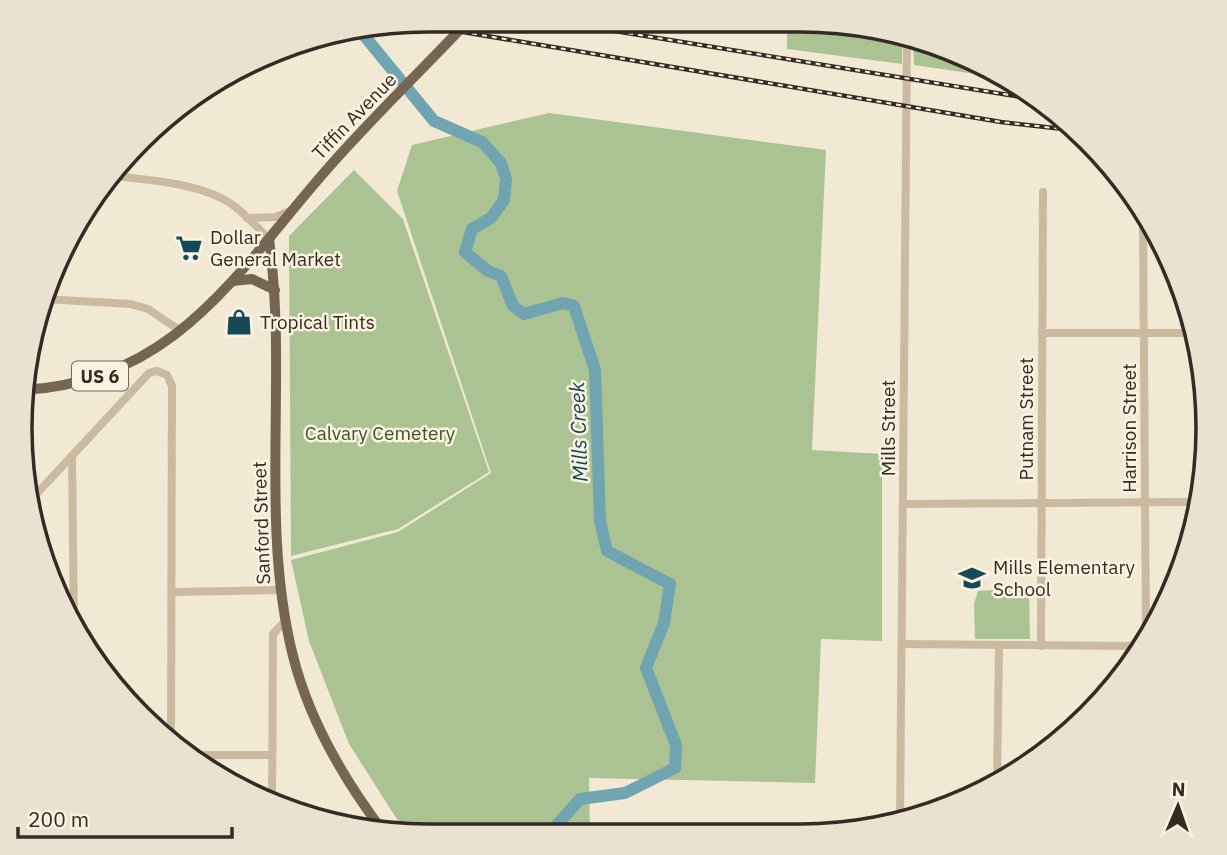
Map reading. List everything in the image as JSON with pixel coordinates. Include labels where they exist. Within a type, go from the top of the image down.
[{"type":"main road","name":"Tiffin Avenue","points":[[269,239],[330,166],[458,32]]},
{"type":"main road","name":"US 6","points":[[33,390],[47,389],[111,372],[148,355],[181,331],[233,281],[269,239]]},
{"type":"main road","name":"Sanford Street","points":[[269,239],[275,290],[280,590],[285,621],[299,677],[324,738],[344,775],[375,820]]},
{"type":"main road","points":[[233,281],[252,279],[275,290]]},
{"type":"street","name":"Mills Street","points":[[900,810],[907,47]]},
{"type":"street","points":[[121,177],[191,188],[217,196],[247,218],[269,239]]},
{"type":"street","name":"Putnam Street","points":[[1041,646],[1043,192]]},
{"type":"street","points":[[247,218],[276,217],[296,208]]},
{"type":"street","name":"Harrison Street","points":[[1143,232],[1146,619]]},
{"type":"street","points":[[53,300],[131,304],[148,309],[181,331]]},
{"type":"street","points":[[1042,333],[1184,333]]},
{"type":"street","points":[[37,494],[149,373],[157,371],[167,375],[172,386],[171,729]]},
{"type":"street","points":[[72,458],[74,606]]},
{"type":"street","points":[[903,504],[1188,502]]},
{"type":"street","points":[[173,592],[280,590]]},
{"type":"street","points":[[272,791],[273,634],[285,621]]},
{"type":"street","points":[[902,644],[1130,646]]},
{"type":"street","points":[[997,770],[999,646]]},
{"type":"street","points":[[204,755],[272,755]]},
{"type":"green space","points":[[787,32],[851,35],[902,45],[902,64],[787,49]]},
{"type":"green space","points":[[913,49],[980,75],[914,65]]},
{"type":"green space","points":[[549,113],[826,150],[812,450],[882,454],[882,641],[821,639],[815,783],[589,778],[590,824],[402,823],[399,823],[349,744],[309,641],[291,560],[398,532],[491,473],[397,191],[412,145]]},
{"type":"green space","name":"Calvary Cemetery","points":[[354,170],[403,219],[489,472],[398,529],[291,556],[289,236]]},
{"type":"green space","points":[[1029,588],[1030,639],[975,639],[974,604],[978,591]]},
{"type":"waterway","name":"Mills Creek","points":[[365,37],[434,121],[482,142],[501,163],[506,179],[504,200],[491,218],[472,229],[465,252],[488,271],[501,276],[513,306],[524,314],[563,303],[574,306],[595,370],[600,521],[607,551],[670,584],[664,623],[646,668],[676,745],[675,768],[625,793],[580,799],[558,824]]},
{"type":"railway","points":[[463,32],[1001,122],[1059,129]]},
{"type":"railway","points":[[621,32],[1017,96]]},
{"type":"place","name":"Dollar General Market","points":[[189,248]]},
{"type":"place","name":"Tropical Tints","points":[[239,322]]},
{"type":"place","name":"Mills Elementary School","points":[[972,578]]}]
